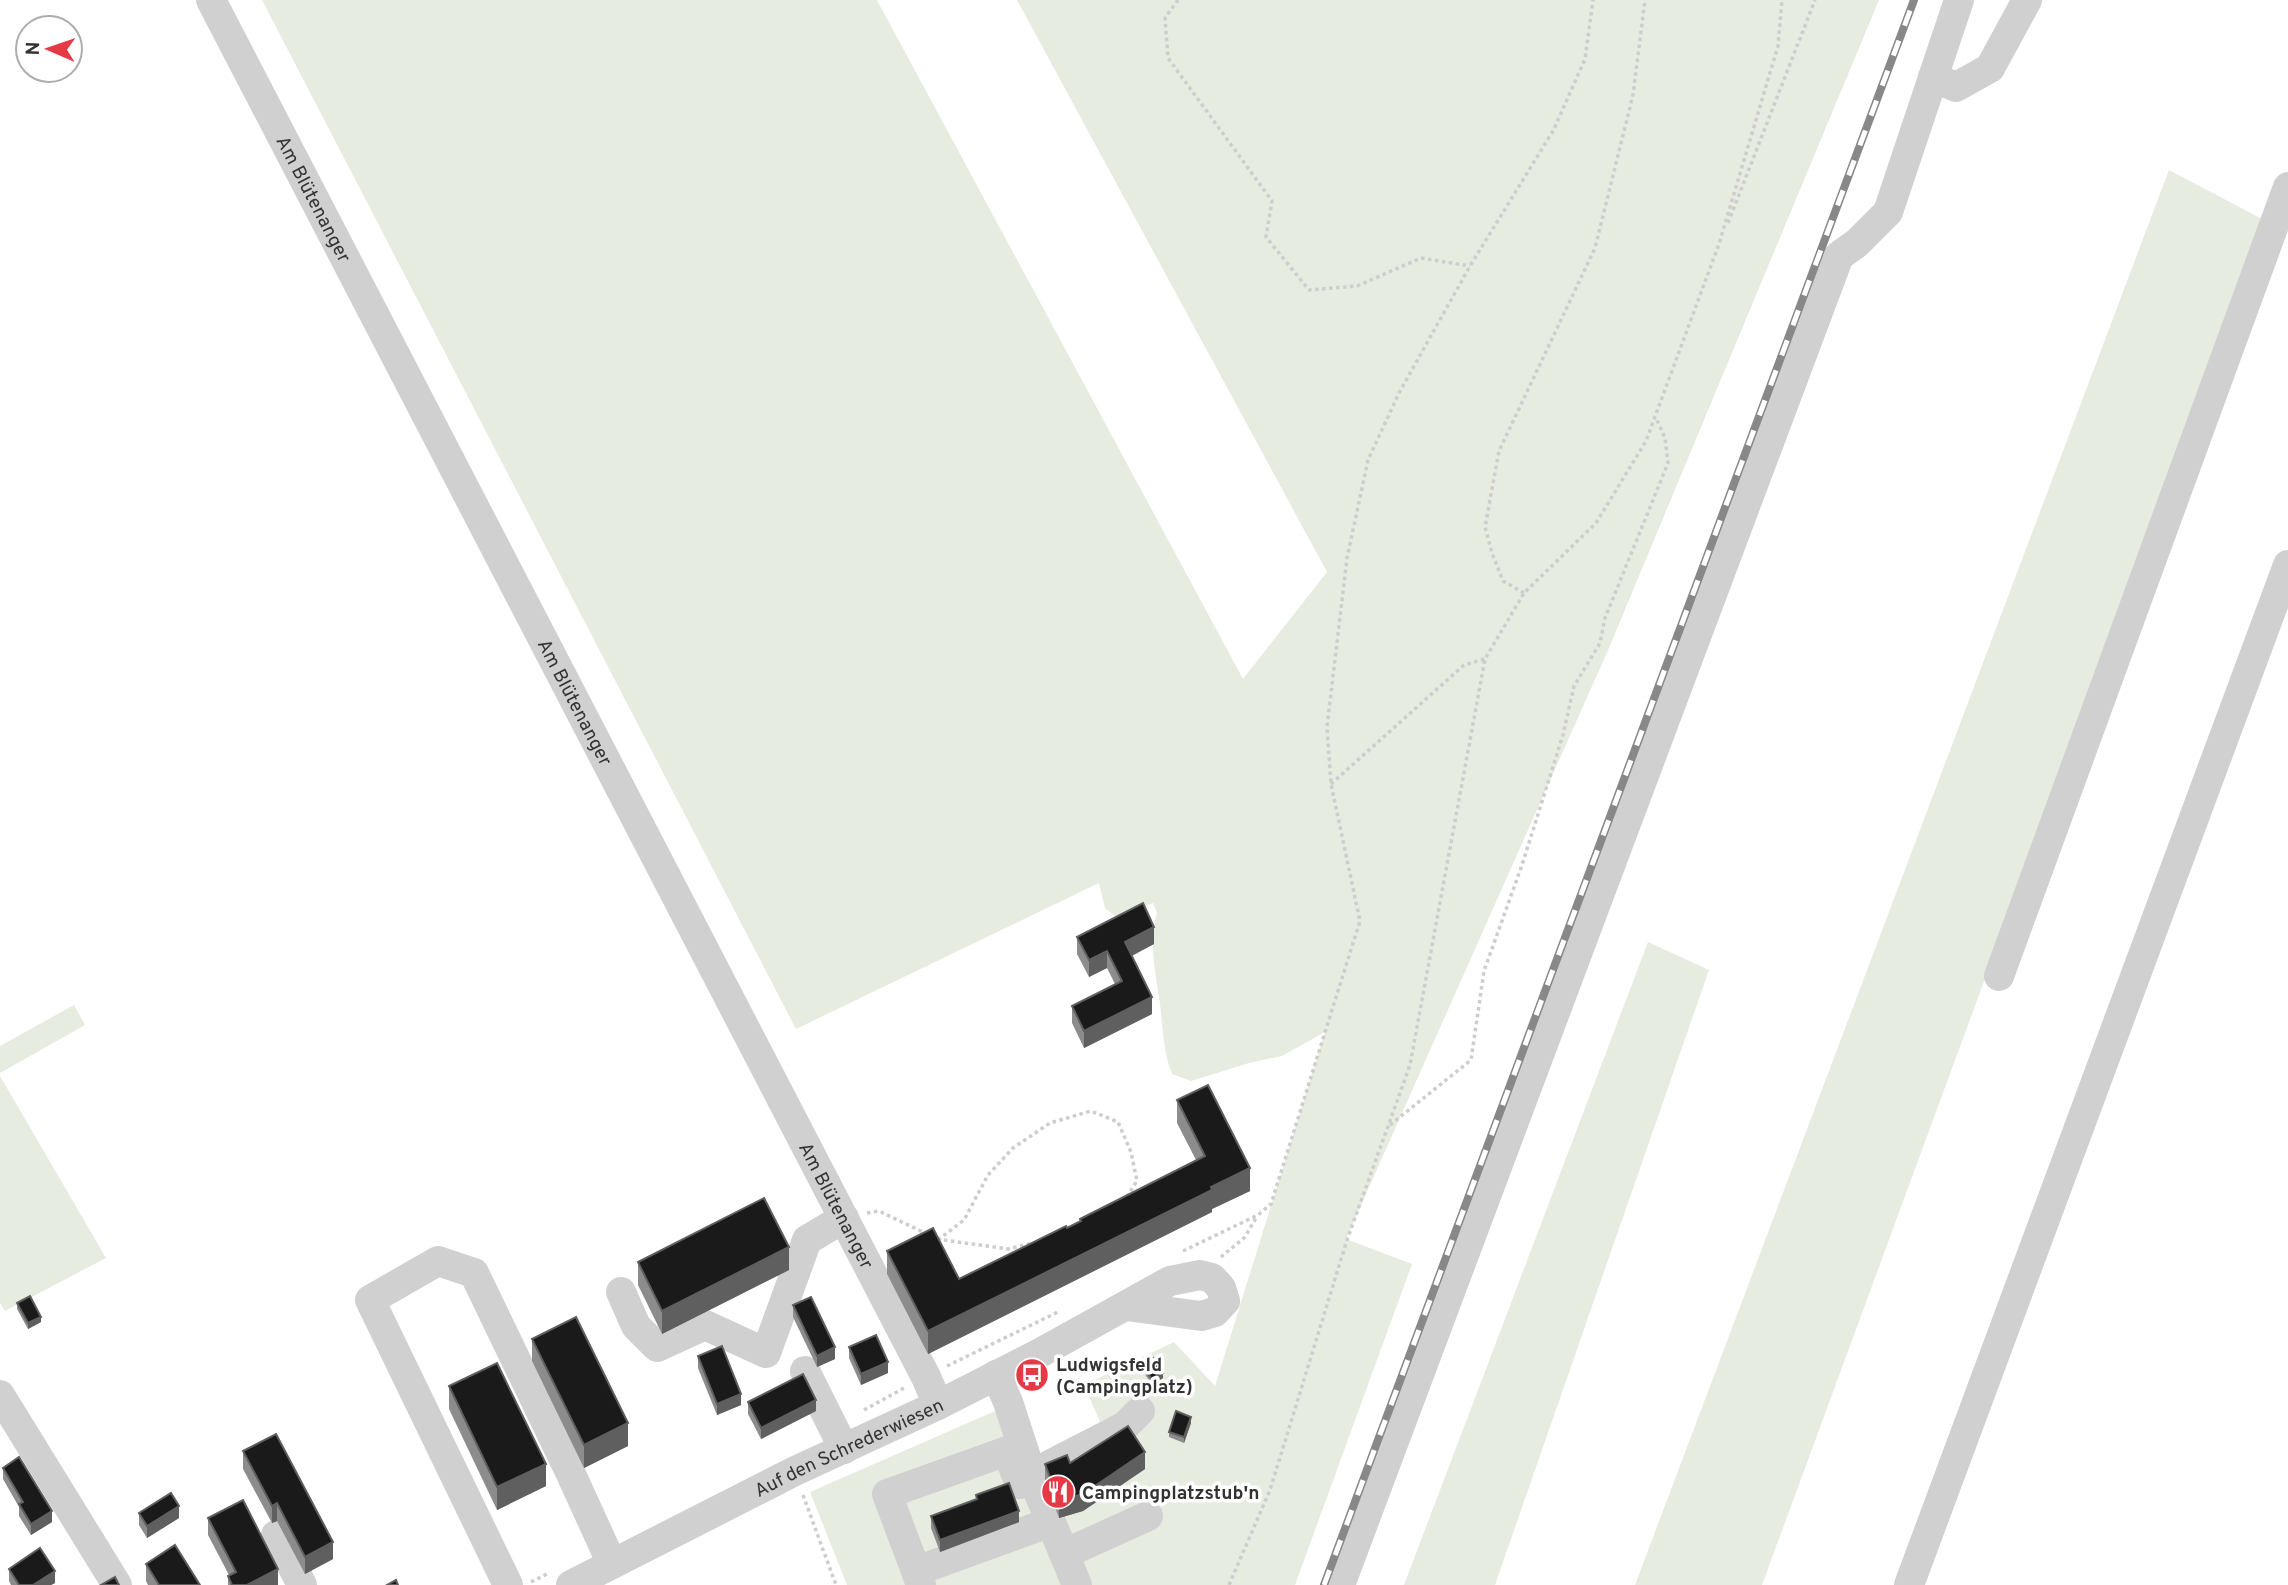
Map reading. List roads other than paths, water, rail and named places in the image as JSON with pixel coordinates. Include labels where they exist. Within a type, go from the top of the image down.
[{"type":"street","name":"Am Blütenanger","points":[[211,0],[926,1377],[938,1405]]},
{"type":"street","points":[[1340,1585],[1839,256],[1857,243],[1888,212],[1959,0]]},
{"type":"street","points":[[1933,78],[1956,88],[1990,68],[2026,0]]},
{"type":"street","points":[[1998,976],[2288,187]]},
{"type":"street","points":[[1909,1585],[2288,565]]},
{"type":"street","points":[[621,1292],[636,1326],[657,1347],[705,1325],[766,1353],[807,1240],[844,1219]]},
{"type":"street","points":[[508,1585],[370,1300],[438,1261],[474,1273],[612,1564]]},
{"type":"street","name":"Auf den Schrederwiesen","points":[[571,1585],[794,1471],[938,1405],[1040,1353],[1170,1281],[1200,1275],[1212,1278],[1221,1288],[1225,1301],[1215,1312],[1200,1316],[1126,1306]]},
{"type":"street","points":[[805,1371],[844,1449]]},
{"type":"street","points":[[996,1375],[1008,1402],[1068,1575],[1149,1516]]},
{"type":"street","points":[[0,1395],[117,1585]]},
{"type":"street","points":[[1051,1522],[918,1578],[887,1494],[1007,1451],[1020,1484],[1125,1426],[1140,1411]]},
{"type":"street","points":[[276,1535],[302,1585]]},
{"type":"railway","points":[[1324,1585],[1914,0]]},
{"type":"place","name":"Ludwigsfeld (Campingplatz)","points":[[1032,1375]]},
{"type":"place","name":"Campingplatzstub'n","points":[[1058,1492]]}]
